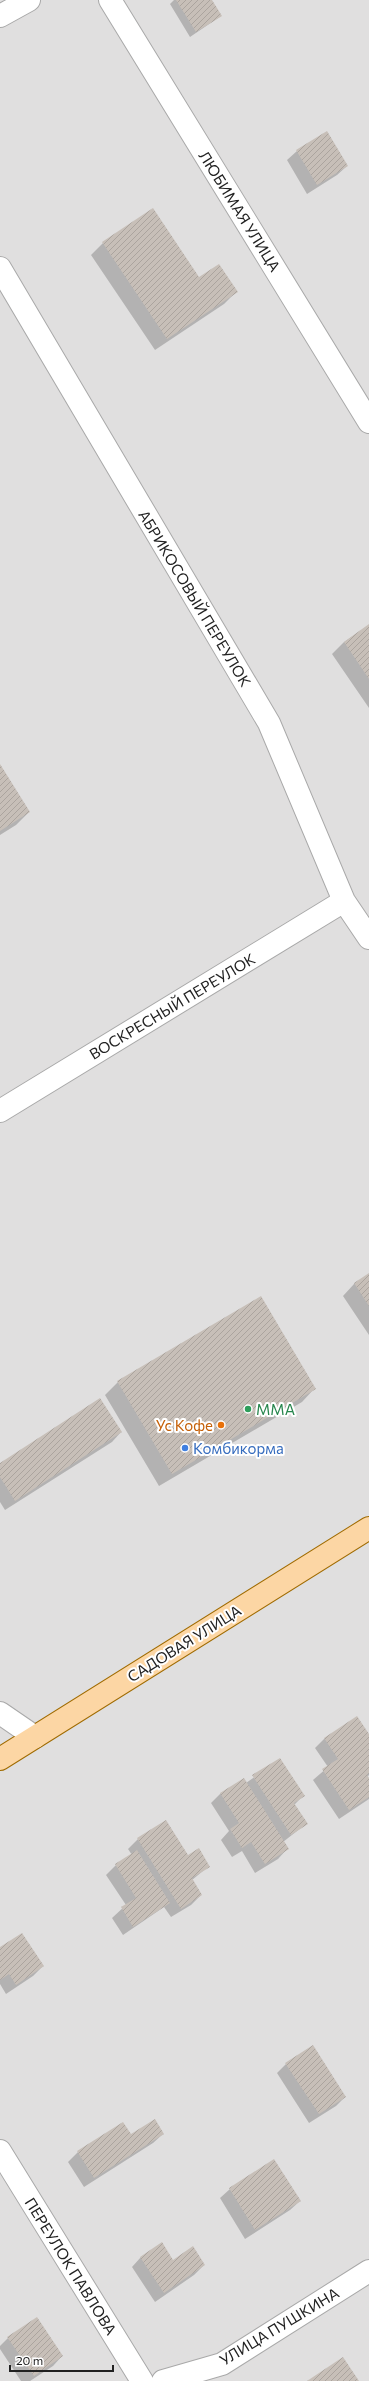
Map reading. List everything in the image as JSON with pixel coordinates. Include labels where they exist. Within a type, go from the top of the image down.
[{"type":"main road","name":"САДОВАЯ УЛИЦА","points":[[0,1759],[369,1528]]},
{"type":"street","points":[[0,16],[29,0]]},
{"type":"street","name":"ЛЮБИМАЯ УЛИЦА","points":[[110,0],[369,422]]},
{"type":"street","name":"АБРИКОСОВЫЙ ПЕРЕУЛОК","points":[[0,268],[269,723],[344,901],[369,938]]},
{"type":"street","name":"ВОСКРЕСНЫЙ ПЕРЕУЛОК","points":[[0,1111],[344,901]]},
{"type":"street","points":[[0,1713],[34,1737]]},
{"type":"street","name":"ПЕРЕУЛОК ПАВЛОВА","points":[[0,2151],[142,2381]]},
{"type":"street","name":"УЛИЦА ПУШКИНА","points":[[163,2381],[222,2364],[369,2271]]},
{"type":"shaded area","points":[[0,0],[369,0],[369,2381],[0,2381]]},
{"type":"building","points":[[176,0],[212,0],[222,16],[196,32]]},
{"type":"building","points":[[327,131],[348,166],[317,185],[296,150]]},
{"type":"building","points":[[153,208],[199,277],[219,264],[238,292],[167,339],[102,242]]},
{"type":"building","points":[[369,624],[369,679],[344,642]]},
{"type":"building","points":[[0,764],[30,812],[0,831]]},
{"type":"building","points":[[369,1273],[369,1306],[354,1283]]},
{"type":"building","points":[[261,1296],[316,1389],[172,1474],[117,1381]]},
{"type":"building","points":[[100,1398],[122,1432],[15,1501],[0,1477],[0,1463]]},
{"type":"building","points":[[357,1716],[369,1734],[369,1773],[367,1775],[369,1778],[369,1797],[349,1810],[322,1769],[338,1759],[324,1738]]},
{"type":"building","points":[[280,1758],[305,1796],[294,1803],[308,1824],[291,1835],[252,1775]]},
{"type":"building","points":[[244,1778],[289,1849],[265,1864],[251,1842],[242,1848],[230,1829],[239,1823],[220,1793]]},
{"type":"building","points":[[166,1820],[188,1855],[199,1848],[210,1867],[192,1878],[202,1895],[181,1909],[137,1838]]},
{"type":"building","points":[[137,1850],[170,1903],[133,1927],[121,1907],[136,1898],[115,1864]]},
{"type":"building","points":[[22,1933],[44,1966],[16,1985],[9,1974],[0,1980],[0,1947]]},
{"type":"building","points":[[313,2045],[346,2097],[319,2114],[285,2063]]},
{"type":"building","points":[[155,2119],[164,2134],[94,2178],[77,2151],[123,2122],[131,2134]]},
{"type":"building","points":[[274,2159],[301,2201],[255,2230],[229,2188]]},
{"type":"building","points":[[162,2242],[173,2260],[193,2246],[205,2265],[164,2293],[140,2257]]},
{"type":"building","points":[[37,2317],[63,2356],[34,2376],[7,2337]]},
{"type":"building","points":[[343,2357],[359,2381],[307,2381]]},
{"type":"place","name":"ММА","points":[[248,1409]]},
{"type":"place","name":"Ус Кофе","points":[[221,1425]]},
{"type":"place","name":"Комбикорма","points":[[185,1448]]}]
